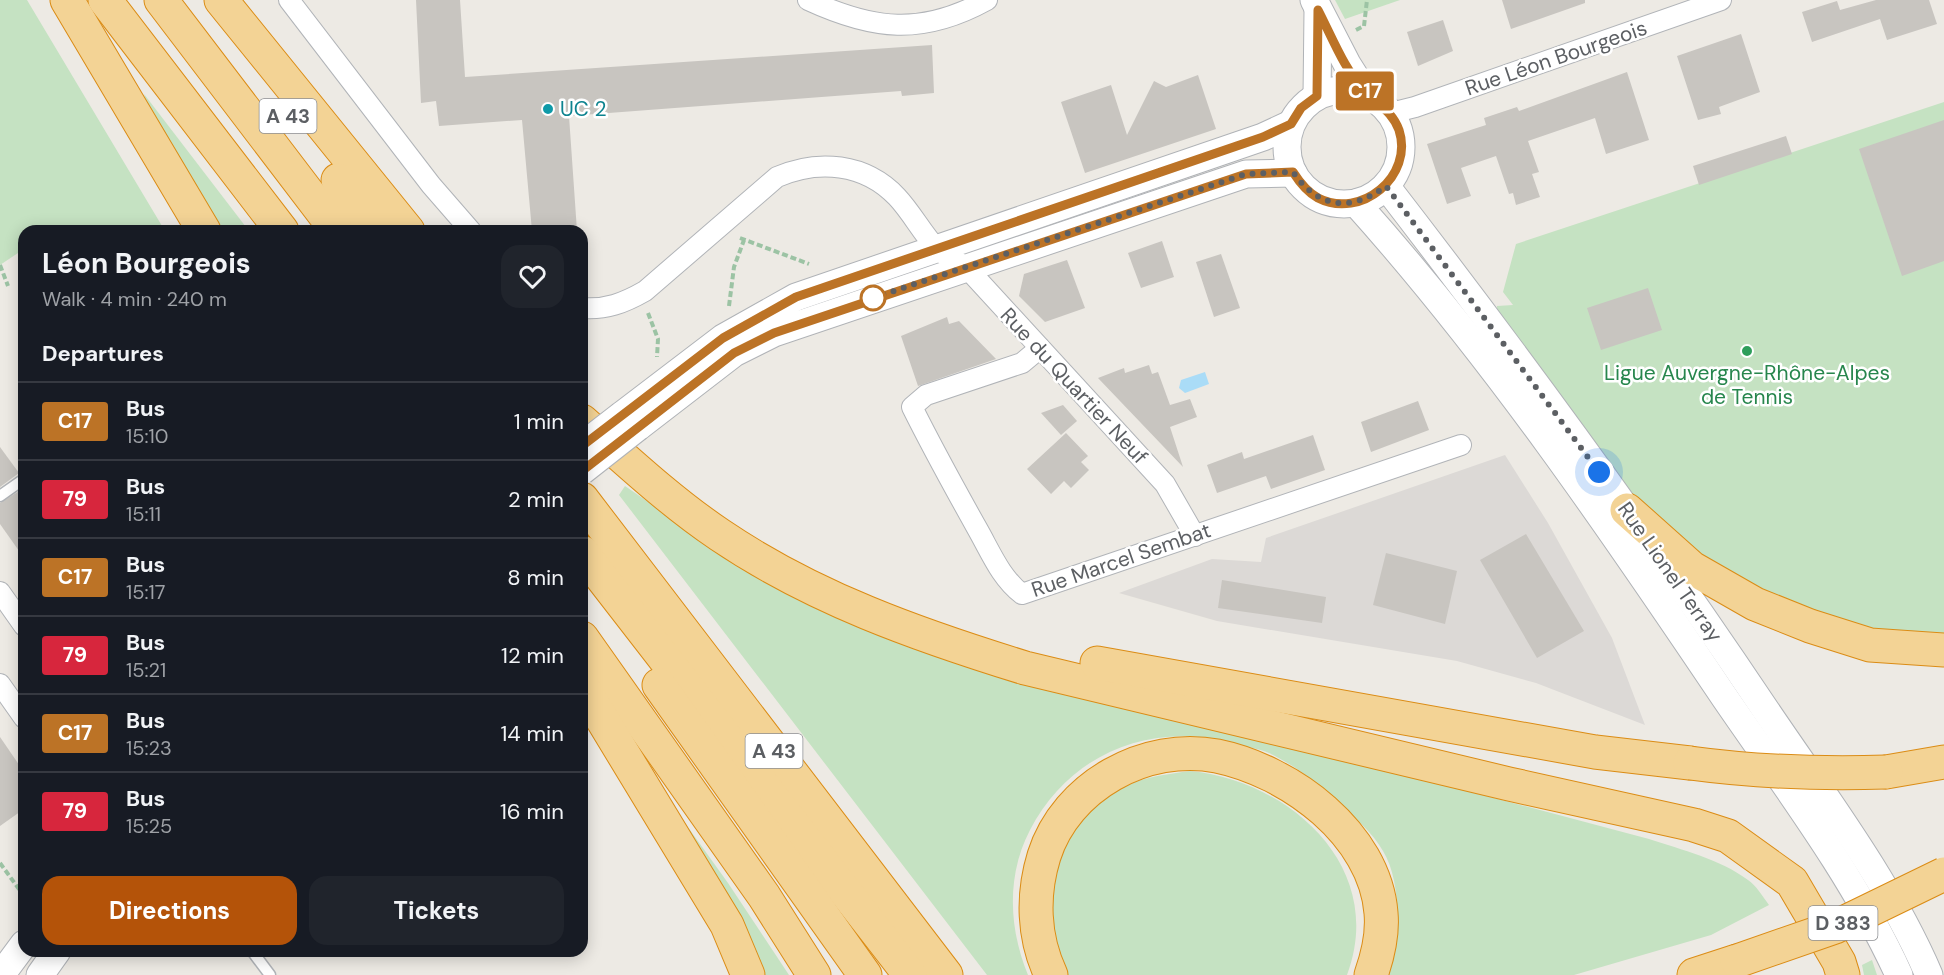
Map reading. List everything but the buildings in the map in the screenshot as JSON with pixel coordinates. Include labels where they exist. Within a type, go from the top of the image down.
[{"type":"highway","points":[[67,0],[200,225]]},
{"type":"highway","points":[[105,0],[277,225]]},
{"type":"highway","name":"A 43","points":[[161,0],[332,225]]},
{"type":"highway","name":"A 43","points":[[198,0],[372,225]]},
{"type":"highway","points":[[222,0],[403,225]]},
{"type":"highway","points":[[588,426],[718,534],[763,562],[807,586],[871,615],[949,645],[1036,671],[1497,781],[1694,825],[1728,836],[1792,882],[1839,962],[1843,975]]},
{"type":"highway","points":[[642,473],[816,572],[880,600],[955,627],[1034,650],[1139,672],[1595,752],[1753,772],[1824,774],[1886,772],[1944,762]]},
{"type":"highway","name":"A 43","points":[[588,507],[946,975]]},
{"type":"highway","points":[[1627,510],[1692,568],[1755,604],[1810,626],[1870,645],[1944,650]]},
{"type":"highway","name":"A 43","points":[[588,560],[910,975]]},
{"type":"highway","points":[[588,584],[865,975]]},
{"type":"highway","points":[[588,647],[764,896],[814,975]]},
{"type":"highway","points":[[588,696],[727,925],[748,975]]},
{"type":"highway","points":[[1050,975],[1036,931],[1038,875],[1049,841],[1060,822],[1094,785],[1114,774],[1158,757],[1185,754],[1216,756],[1240,763],[1286,784],[1308,798],[1352,841],[1374,881],[1381,913],[1379,953],[1371,975]]},
{"type":"highway","name":"D 383","points":[[1694,975],[1835,927],[1944,874]]},
{"type":"main road","points":[[1316,5],[1347,64],[1366,94],[1391,113],[1399,131],[1401,151],[1396,170],[1386,186],[1372,197],[1356,203],[1337,204],[1319,198],[1304,188],[1293,172],[1287,157],[1287,140],[1291,124],[1301,108],[1317,96],[1336,90],[1366,94]]},
{"type":"main road","points":[[1316,5],[1317,96]]},
{"type":"main road","points":[[588,465],[630,421],[723,338],[796,297],[1263,137],[1291,124]]},
{"type":"main road","points":[[588,443],[630,421],[734,353],[774,333],[965,266],[1246,174],[1293,172]]},
{"type":"main road","name":"Rue Lionel Terray","points":[[1386,186],[1666,563],[1861,851],[1914,939],[1929,975]]},
{"type":"main road","name":"Rue Lionel Terray","points":[[1356,203],[1414,267],[1577,482],[1838,864],[1892,967]]},
{"type":"main road","points":[[2,975],[18,952]]},
{"type":"main road","points":[[40,975],[53,957]]},
{"type":"street","points":[[289,0],[431,185],[466,225]]},
{"type":"street","points":[[808,0],[860,21],[898,26],[922,25],[961,14],[987,0]]},
{"type":"street","name":"Rue Léon Bourgeois","points":[[1391,113],[1415,108],[1722,0]]},
{"type":"street","points":[[588,307],[623,304],[645,291],[777,177],[803,168],[835,165],[865,175],[896,196],[938,250]]},
{"type":"street","name":"Rue du Quartier Neuf","points":[[938,250],[965,266],[1165,484],[1194,536]]},
{"type":"street","name":"Rue Marcel Sembat","points":[[1040,348],[1022,363],[926,395],[912,407],[938,460],[1009,584],[1022,594],[1461,445]]},
{"type":"street","points":[[0,592],[18,618]]},
{"type":"street","points":[[0,684],[18,710]]},
{"type":"lane","points":[[0,496],[18,483]]},
{"type":"lane","points":[[256,957],[270,975]]},
{"type":"path","points":[[735,234],[744,240],[814,266]]},
{"type":"path","points":[[730,314],[734,267],[744,240]]},
{"type":"path","points":[[0,265],[8,286]]},
{"type":"path","points":[[646,309],[658,339],[656,364]]},
{"type":"path","points":[[0,863],[18,888]]},
{"type":"shaded area","points":[[1505,455],[1548,523],[1612,638],[1645,725],[1536,683],[1457,661],[1217,621],[1119,593],[1212,559],[1261,562],[1266,538]]},
{"type":"green space","points":[[0,0],[27,0],[161,225],[18,225],[18,253],[0,265]]},
{"type":"green space","points":[[1335,0],[1400,0],[1345,19]]},
{"type":"green space","points":[[144,94],[244,225],[215,225],[149,112]]},
{"type":"green space","name":"Ligue Auvergne-Rhône-Alpes de Tennis","points":[[1944,102],[1944,634],[1876,629],[1814,619],[1767,602],[1641,512],[1497,322],[1497,306],[1513,305],[1503,292],[1516,244]]},
{"type":"green space","points":[[625,486],[673,519],[831,612],[901,644],[960,665],[1065,695],[1321,752],[1649,839],[1725,866],[1754,885],[1769,905],[1711,935],[1574,975],[1389,975],[1397,929],[1394,879],[1383,851],[1369,832],[1317,784],[1293,766],[1271,754],[1209,738],[1178,736],[1147,740],[1119,748],[1092,762],[1068,780],[1047,803],[1022,848],[1014,884],[1014,921],[1028,975],[987,975],[619,495]]},
{"type":"green space","points":[[629,745],[728,883],[789,975],[760,975]]},
{"type":"green space","points":[[1190,771],[1227,778],[1263,792],[1295,812],[1321,837],[1342,866],[1354,899],[1356,936],[1347,975],[1068,975],[1054,937],[1050,914],[1050,894],[1060,855],[1070,838],[1081,821],[1111,794],[1143,779]]},
{"type":"green space","points":[[1872,960],[1877,975],[1864,975],[1862,965]]},
{"type":"water","points":[[1205,372],[1209,384],[1185,393],[1179,388],[1181,380]]},
{"type":"bus line","name":"C17","points":[[588,441],[723,338],[796,297],[1263,137],[1291,124],[1301,108],[1317,96],[1318,10],[1366,94],[1380,102],[1391,113],[1399,131],[1401,151],[1396,170],[1386,186],[1372,197],[1356,203],[1337,204],[1319,198],[1304,188],[1293,172],[1246,174],[965,266],[774,333],[734,353],[588,466]]},
{"type":"place","name":"UC 2","points":[[548,109]]},
{"type":"place","name":"Ligue Auvergne-Rhône-Alpes de Tennis","points":[[1747,351]]},
{"type":"route","points":[[873,298],[1246,174],[1293,172],[1304,188],[1319,198],[1337,204],[1356,203],[1372,197],[1386,186],[1459,281],[1599,472]]}]
